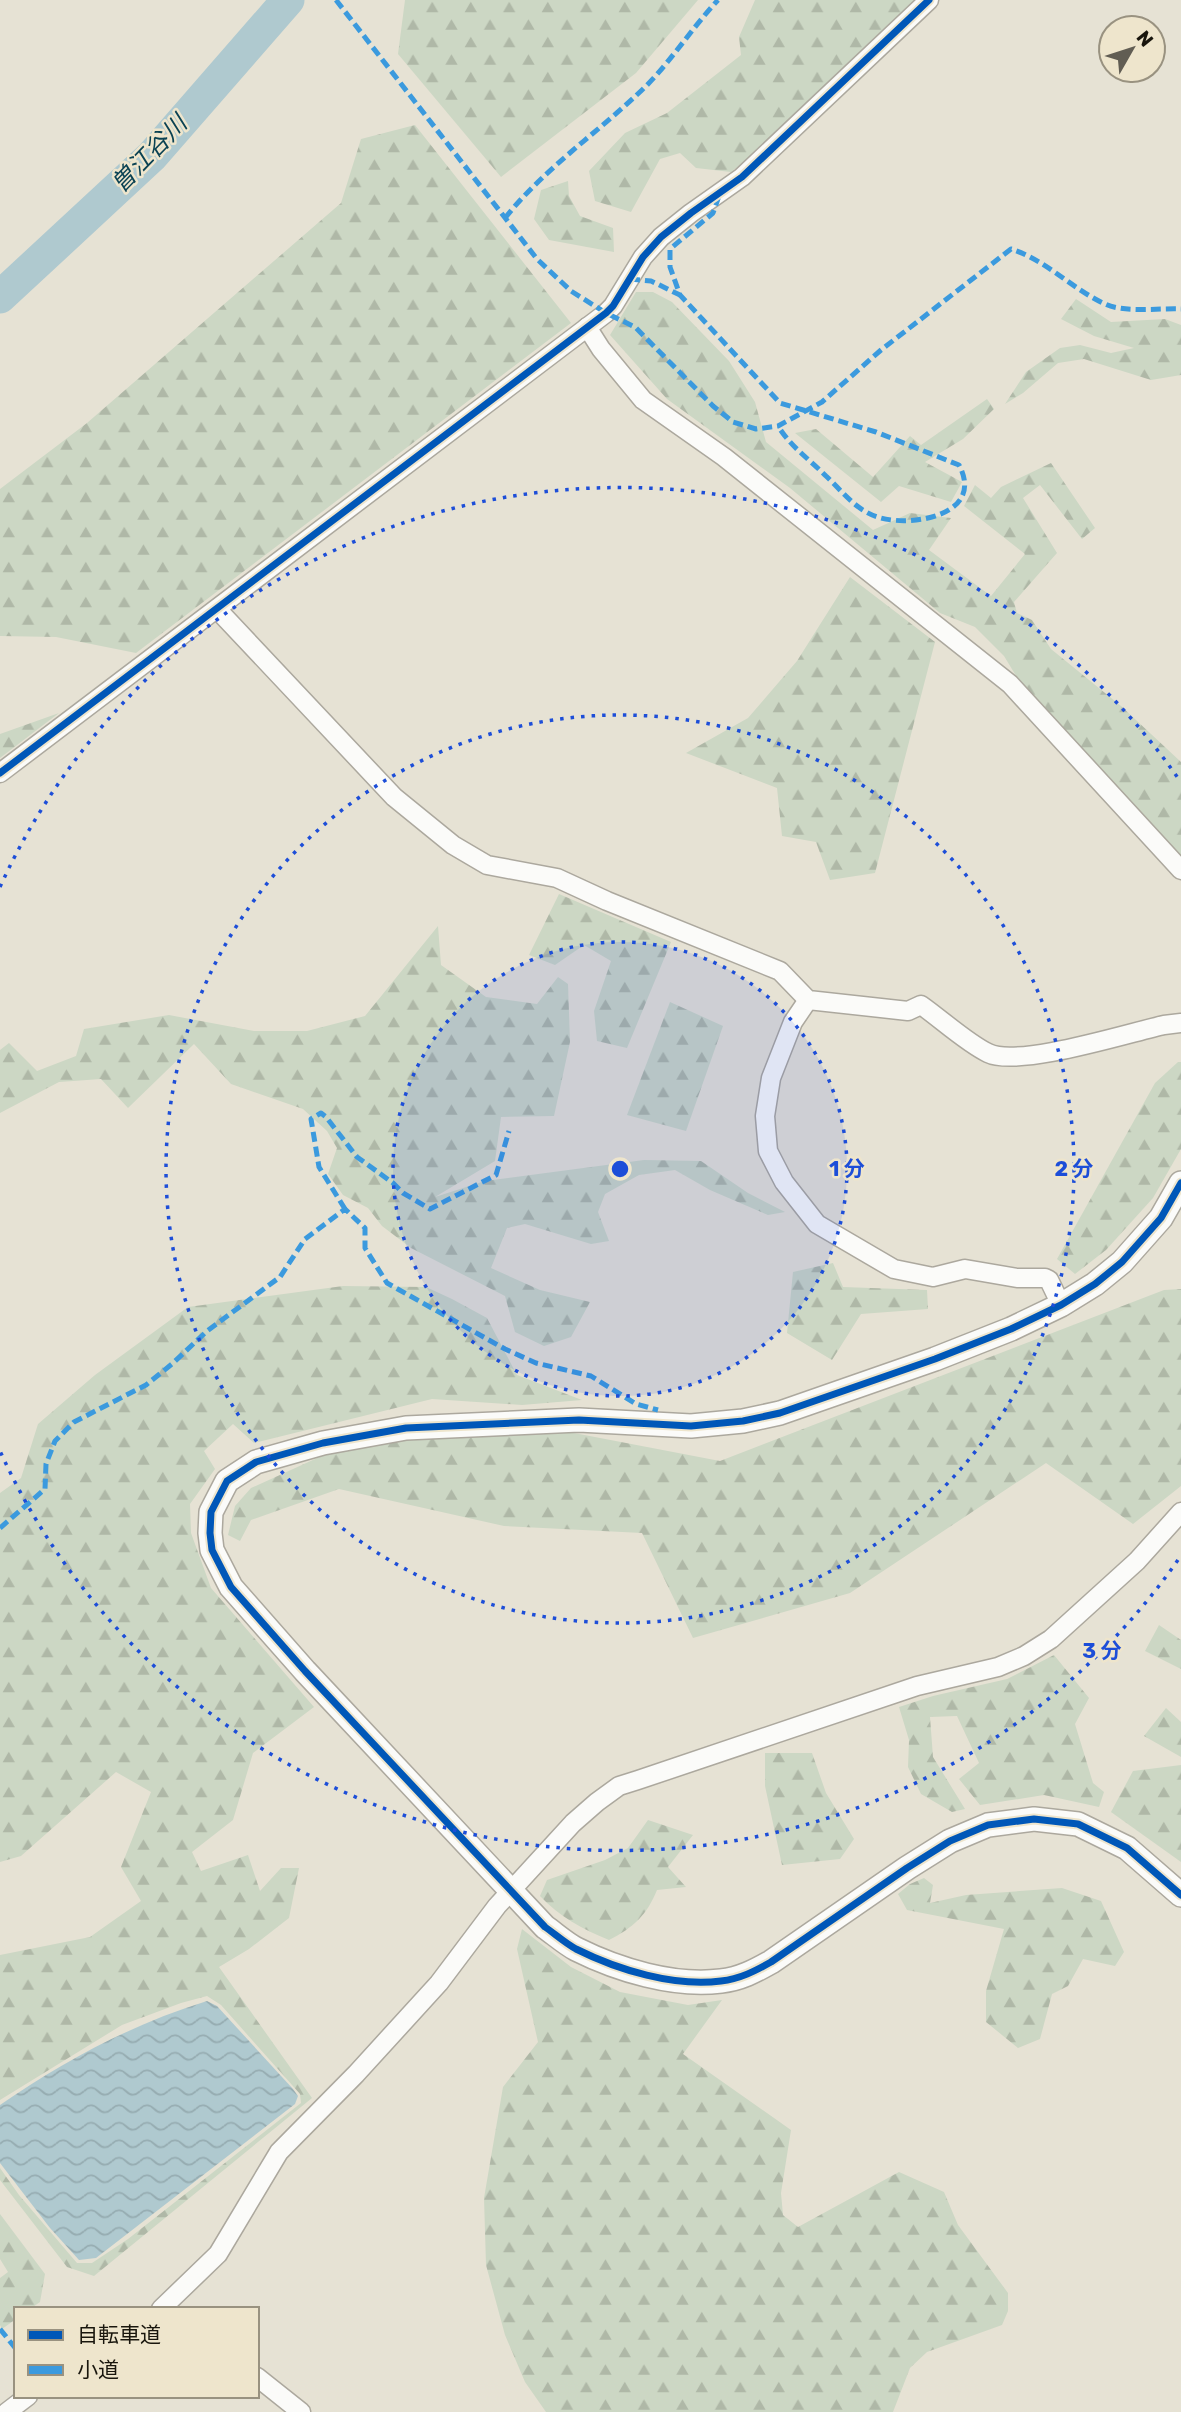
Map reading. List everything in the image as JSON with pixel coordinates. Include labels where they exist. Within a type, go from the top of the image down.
[{"type":"street","points":[[0,773],[613,306],[643,257],[661,237],[742,177],[929,0]]},
{"type":"street","points":[[587,327],[601,349],[643,400],[724,457],[1010,684],[1181,870]]},
{"type":"street","points":[[217,609],[394,797],[453,845],[486,865],[557,878],[780,971],[808,1000],[908,1011],[921,1005],[987,1053],[1000,1057],[1045,1053],[1164,1024],[1181,1023]]},
{"type":"street","points":[[808,1000],[793,1022],[771,1078],[765,1116],[768,1151],[784,1182],[817,1224],[894,1269],[933,1278],[965,1269],[1017,1278],[1045,1278],[1049,1280],[1061,1305]]},
{"type":"street","points":[[1181,1183],[1144,1240],[1095,1284],[1061,1305],[1011,1329],[935,1359],[780,1413],[743,1421],[691,1426],[579,1420],[406,1428],[323,1443],[256,1462],[228,1481],[211,1512],[210,1533],[212,1550],[232,1587],[305,1671],[545,1927],[573,1947],[602,1960],[660,1978],[695,1982],[722,1981],[749,1974],[771,1962],[950,1841],[988,1825],[1034,1819],[1078,1824],[1127,1848],[1181,1895]]},
{"type":"street","points":[[164,2307],[218,2254],[279,2152],[356,2074],[439,1983],[497,1906],[573,1823],[597,1802],[620,1786],[917,1686],[998,1667],[1024,1656],[1051,1639],[1137,1561],[1181,1512]]},
{"type":"street","points":[[259,2379],[301,2412]]},
{"type":"street","points":[[7,2412],[25,2398]]},
{"type":"green space","points":[[405,0],[698,0],[636,73],[501,177],[398,54]]},
{"type":"green space","points":[[755,0],[917,0],[766,144],[731,172],[696,168],[680,153],[660,159],[631,212],[595,201],[589,171],[625,133],[667,113],[741,55],[739,37]]},
{"type":"green space","points":[[415,125],[571,323],[136,653],[56,637],[0,636],[0,489],[87,423],[341,203],[361,139]]},
{"type":"green space","points":[[568,181],[569,196],[580,216],[613,228],[614,252],[549,240],[534,219],[541,190]]},
{"type":"green space","points":[[636,292],[653,292],[672,302],[729,361],[755,402],[766,442],[873,530],[910,513],[951,518],[929,550],[991,596],[1025,554],[964,506],[975,485],[991,498],[1001,487],[1051,463],[1095,528],[1082,539],[1040,485],[1023,498],[1057,553],[1014,602],[1017,613],[1032,620],[1051,649],[1121,706],[1181,762],[1181,860],[1018,679],[1004,656],[975,627],[940,613],[790,488],[667,399],[610,335]]},
{"type":"green space","points":[[1076,299],[1111,322],[1165,319],[1181,325],[1181,375],[1151,380],[1084,359],[1058,363],[1023,393],[1005,404],[1026,372],[1060,348],[1080,345],[1111,353],[1134,348],[1094,336],[1061,319]]},
{"type":"green space","points":[[987,399],[994,409],[963,439],[925,462],[962,482],[951,502],[899,486],[881,502],[795,433],[816,429],[873,477],[910,436],[921,445]]},
{"type":"green space","points":[[850,577],[935,642],[875,873],[830,880],[816,842],[782,836],[777,788],[686,753],[748,718],[797,661]]},
{"type":"green space","points":[[59,713],[0,758],[0,734]]},
{"type":"green space","points":[[559,894],[671,942],[627,1048],[597,1041],[594,1011],[611,961],[584,945],[555,965],[529,955]]},
{"type":"green space","points":[[438,926],[441,965],[486,997],[537,1004],[558,977],[568,984],[570,1042],[554,1116],[501,1117],[495,1161],[435,1197],[485,1181],[644,1160],[701,1161],[748,1193],[785,1212],[768,1215],[710,1190],[675,1170],[639,1175],[605,1194],[598,1212],[609,1241],[591,1244],[525,1224],[507,1228],[491,1268],[540,1290],[590,1302],[571,1337],[544,1346],[515,1332],[505,1296],[411,1248],[382,1226],[368,1208],[343,1195],[328,1174],[337,1148],[327,1131],[303,1109],[231,1084],[194,1044],[128,1108],[101,1079],[59,1082],[0,1113],[0,1050],[9,1043],[37,1071],[76,1056],[84,1029],[169,1015],[254,1031],[307,1031],[365,1016]]},
{"type":"green space","points":[[670,1002],[723,1026],[686,1131],[627,1115]]},
{"type":"green space","points":[[1181,1062],[1181,1149],[1153,1198],[1106,1250],[1075,1274],[1057,1259],[1155,1083]]},
{"type":"green space","points":[[833,1263],[843,1287],[927,1290],[928,1309],[861,1314],[832,1360],[787,1333],[793,1272]]},
{"type":"green space","points":[[343,1286],[426,1287],[452,1299],[487,1318],[517,1375],[582,1400],[522,1405],[432,1399],[254,1443],[233,1424],[204,1451],[215,1469],[190,1504],[191,1533],[211,1588],[314,1707],[253,1753],[233,1820],[192,1852],[201,1871],[248,1855],[260,1891],[281,1868],[299,1868],[289,1918],[249,1949],[219,1967],[312,2098],[94,2276],[67,2267],[0,2180],[0,2168],[19,2195],[77,2263],[92,2263],[128,2239],[301,2103],[300,2094],[221,2005],[207,1996],[122,2025],[0,2100],[0,1955],[90,1937],[141,1901],[121,1867],[151,1792],[116,1772],[21,1856],[0,1862],[0,1493],[21,1478],[38,1424],[95,1375],[188,1307]]},
{"type":"green space","points":[[1181,1289],[1181,1486],[1133,1524],[1046,1463],[850,1593],[693,1638],[642,1533],[504,1526],[339,1489],[251,1520],[240,1541],[228,1535],[235,1506],[251,1488],[326,1454],[495,1422],[574,1433],[720,1461],[1164,1290]]},
{"type":"green space","points":[[1159,1625],[1181,1640],[1181,1669],[1145,1651]]},
{"type":"green space","points":[[1054,1655],[1089,1698],[1075,1724],[1093,1783],[1104,1792],[1099,1807],[1044,1795],[980,1805],[959,1779],[979,1763],[957,1716],[930,1717],[933,1757],[965,1809],[952,1812],[921,1794],[908,1767],[909,1740],[899,1707],[933,1696],[1007,1679]]},
{"type":"green space","points":[[1166,1708],[1181,1722],[1181,1757],[1144,1736]]},
{"type":"green space","points":[[765,1753],[812,1753],[826,1793],[854,1839],[840,1859],[782,1865],[765,1786]]},
{"type":"green space","points":[[1181,1765],[1181,1862],[1111,1812],[1133,1771]]},
{"type":"green space","points":[[648,1820],[693,1835],[668,1867],[686,1887],[657,1890],[644,1914],[625,1931],[609,1940],[572,1922],[540,1896],[547,1880],[605,1860],[628,1848]]},
{"type":"green space","points":[[924,1878],[933,1885],[930,1903],[966,1895],[1062,1888],[1101,1901],[1124,1952],[1115,1966],[1083,1959],[1068,1986],[1052,1994],[1040,2039],[1018,2048],[986,2022],[986,1991],[1004,1929],[907,1910],[898,1894],[910,1884]]},
{"type":"green space","points":[[522,1929],[571,1967],[620,1992],[688,2005],[722,2000],[683,2054],[791,2130],[781,2193],[783,2215],[798,2227],[899,2172],[944,2192],[958,2225],[1008,2293],[1008,2311],[1002,2325],[927,2352],[910,2368],[893,2412],[546,2412],[525,2382],[505,2335],[486,2265],[484,2198],[503,2087],[538,2042],[517,1949]]},
{"type":"green space","points":[[0,2214],[45,2274],[40,2302],[33,2307],[14,2307],[14,2320],[2,2329],[0,2278],[8,2272],[0,2259]]},
{"type":"water","points":[[207,2001],[217,2006],[293,2089],[298,2096],[295,2104],[96,2258],[79,2260],[50,2228],[0,2163],[0,2105],[99,2045],[179,2010]]},
{"type":"waterway","name":"曽江谷川","points":[[0,297],[152,156],[288,0]]},
{"type":"marked path","points":[[336,0],[537,259],[571,291],[635,327],[713,406],[733,422],[756,429],[778,426],[822,402],[881,350],[1011,249],[1036,260],[1081,291],[1113,307],[1181,309]]},
{"type":"marked path","points":[[505,218],[537,183],[652,80],[718,0]]},
{"type":"marked path","points":[[719,196],[713,213],[670,249],[670,267],[680,295],[780,403],[876,432],[959,465],[965,482],[963,495],[955,506],[927,518],[895,520],[872,515],[851,501],[794,447],[778,426]]},
{"type":"marked path","points":[[630,279],[651,281],[680,295]]},
{"type":"marked path","points":[[345,1209],[319,1167],[311,1119],[321,1113],[357,1157],[403,1193],[430,1209],[496,1175],[509,1131]]},
{"type":"marked path","points":[[0,1528],[45,1489],[46,1464],[55,1441],[74,1422],[146,1385],[207,1331],[280,1277],[305,1239],[345,1209],[365,1228],[365,1248],[387,1283],[505,1349],[536,1363],[591,1376],[636,1404],[658,1410]]},
{"type":"marked path","points":[[0,2329],[14,2346]]},
{"type":"cycle path","points":[[0,773],[606,313],[643,257],[661,237],[742,177],[929,0]]},
{"type":"cycle path","points":[[1181,1183],[1161,1218],[1122,1262],[1095,1284],[1061,1305],[1011,1329],[935,1359],[780,1413],[743,1421],[691,1426],[579,1420],[406,1428],[323,1443],[256,1462],[227,1481],[211,1512],[210,1533],[212,1550],[231,1587],[305,1671],[545,1927],[576,1949],[610,1964],[647,1975],[684,1981],[721,1981],[741,1976],[771,1962],[950,1841],[988,1825],[1034,1819],[1078,1824],[1127,1848],[1181,1895]]}]
